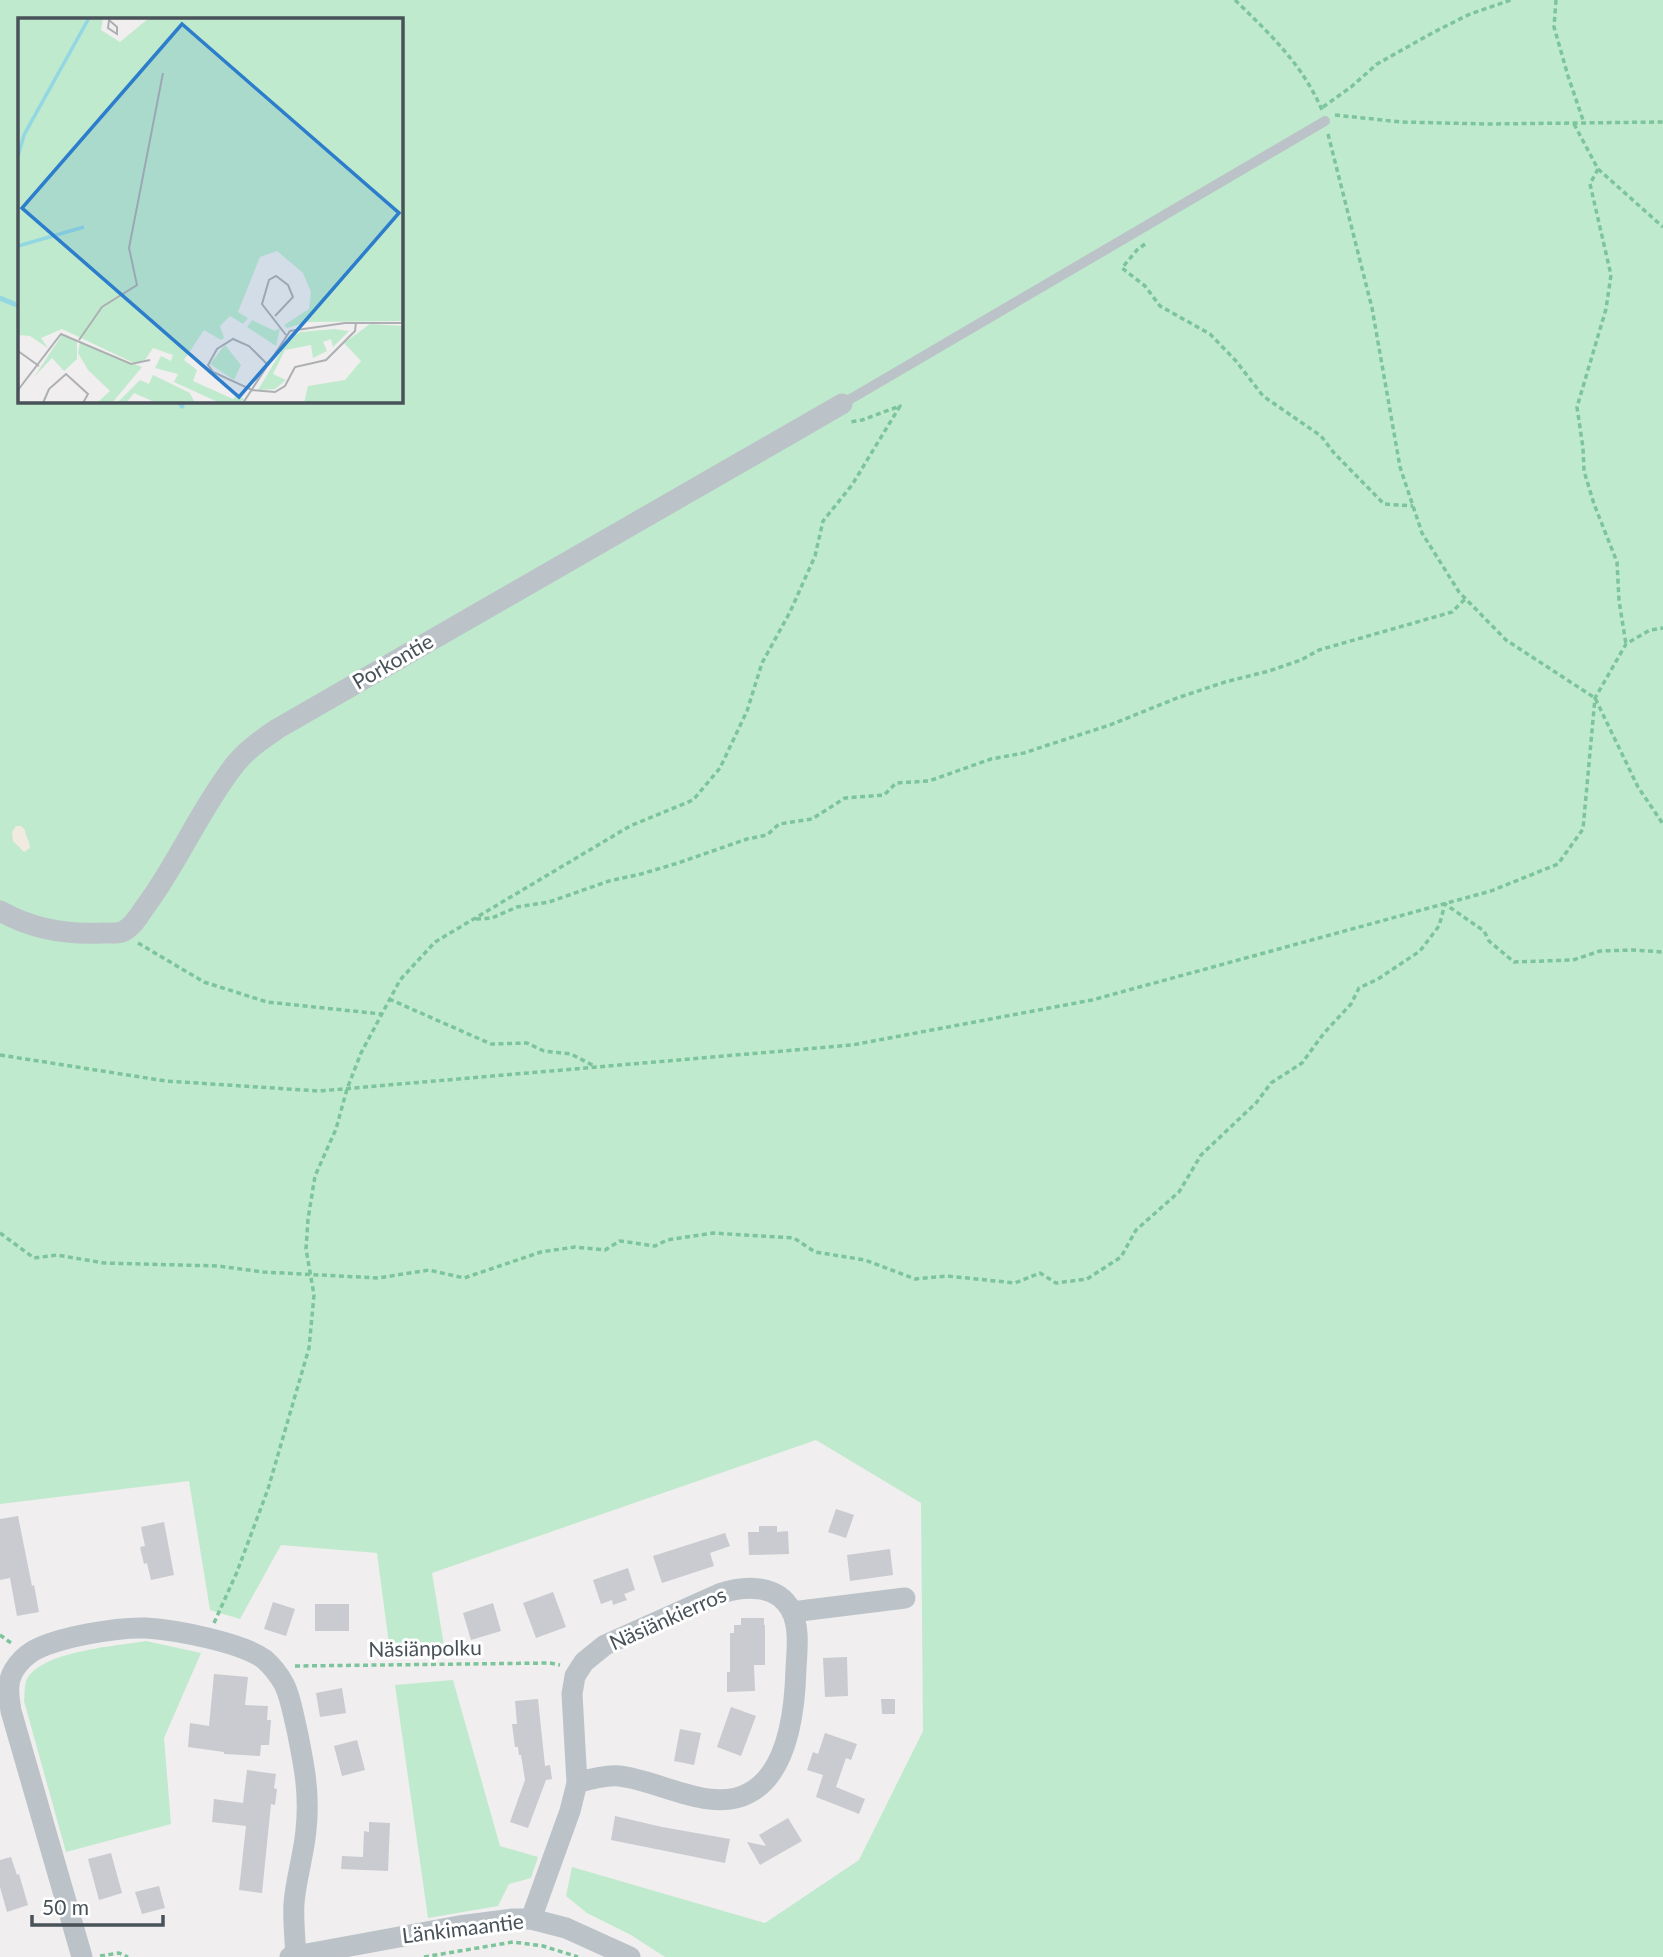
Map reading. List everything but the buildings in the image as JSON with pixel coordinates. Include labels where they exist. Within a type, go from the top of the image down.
[{"type":"street","name":"Porkontie","points":[[121,933],[134,922],[160,888],[232,769],[242,756],[277,729],[843,413]]},
{"type":"street","points":[[0,911],[16,920],[60,931],[83,934],[121,933]]},
{"type":"street","name":"Näsiänkierros","points":[[579,1668],[605,1645],[733,1590],[747,1588],[771,1592],[787,1604],[792,1612]]},
{"type":"street","points":[[577,1783],[615,1776],[632,1778],[718,1801],[739,1798],[757,1788],[774,1766],[790,1729],[795,1706],[797,1641],[792,1612],[905,1598]]},
{"type":"street","points":[[82,1957],[11,1711],[11,1676],[20,1662],[35,1650],[55,1642],[121,1629],[146,1628],[208,1639],[250,1652],[272,1666],[284,1686],[290,1700],[307,1778],[306,1829],[294,1903],[293,1956]]},
{"type":"street","points":[[531,1919],[570,1811],[577,1783],[572,1694],[579,1668]]},
{"type":"street","name":"Länkimaantie","points":[[293,1956],[459,1926],[499,1920],[531,1919],[566,1928],[630,1957]]},
{"type":"lane","points":[[843,413],[1322,116]]},
{"type":"path","points":[[1235,0],[1299,67],[1321,107],[1372,308],[1400,467],[1422,533],[1459,593],[1506,640],[1595,698],[1638,787],[1663,824]]},
{"type":"path","points":[[1321,107],[1351,87],[1377,64],[1470,14],[1511,0]]},
{"type":"path","points":[[1556,0],[1554,27],[1584,123]]},
{"type":"path","points":[[1322,116],[1401,122],[1488,124],[1663,122]]},
{"type":"path","points":[[1574,123],[1598,169],[1663,226]]},
{"type":"path","points":[[1598,169],[1590,184],[1611,275],[1606,309],[1577,407],[1584,471],[1617,562],[1619,601],[1626,644]]},
{"type":"path","points":[[1147,242],[1122,268],[1145,286],[1160,306],[1210,334],[1236,361],[1263,396],[1321,436],[1384,504],[1413,506]]},
{"type":"path","points":[[208,1639],[268,1489],[309,1348],[314,1295],[306,1249],[314,1176],[336,1129],[361,1053],[381,1014],[400,980],[435,942],[630,826],[693,800],[720,768],[747,711],[762,663],[816,556],[823,521],[852,485],[900,406],[862,420],[843,413]]},
{"type":"path","points":[[472,919],[492,918],[517,907],[548,902],[609,881],[653,871],[766,835],[779,824],[812,819],[845,798],[884,794],[896,783],[929,781],[991,759],[1048,745],[1110,725],[1177,698],[1301,660],[1319,650],[1452,612],[1465,599]]},
{"type":"path","points":[[0,1055],[166,1081],[319,1091],[852,1045],[1079,1003],[1490,891],[1558,864],[1583,830],[1595,698],[1626,644],[1650,630],[1663,628]]},
{"type":"path","points":[[1445,904],[1484,931],[1489,941],[1514,962],[1573,960],[1600,951],[1663,952]]},
{"type":"path","points":[[0,1233],[34,1258],[57,1255],[104,1263],[218,1266],[263,1272],[378,1278],[429,1270],[464,1278],[541,1252],[575,1247],[605,1250],[620,1241],[655,1246],[667,1240],[713,1233],[794,1238],[815,1252],[865,1260],[915,1279],[947,1276],[1015,1283],[1040,1273],[1056,1283],[1087,1279],[1121,1257],[1136,1230],[1179,1192],[1201,1155],[1256,1103],[1272,1083],[1302,1063],[1324,1032],[1351,1004],[1359,988],[1378,979],[1420,951],[1439,926],[1445,904]]},
{"type":"path","points":[[121,933],[204,982],[267,1002],[381,1014]]},
{"type":"path","points":[[389,999],[491,1044],[527,1043],[544,1051],[571,1054],[598,1068]]},
{"type":"path","name":"Näsiänpolku","points":[[272,1666],[550,1663],[579,1668]]},
{"type":"path","points":[[424,1957],[513,1942],[543,1946],[578,1957]]},
{"type":"path","points":[[95,1957],[120,1953],[128,1957]]},
{"type":"green space","points":[[0,0],[1663,0],[1663,1957],[665,1957],[631,1935],[587,1913],[566,1896],[572,1867],[765,1923],[859,1860],[923,1731],[921,1503],[816,1440],[432,1573],[445,1652],[390,1652],[377,1553],[281,1545],[240,1619],[210,1610],[189,1481],[0,1504]]},
{"type":"green space","points":[[146,1641],[201,1653],[164,1738],[171,1824],[66,1852],[24,1701],[26,1681],[35,1670],[64,1656]]},
{"type":"green space","points":[[453,1680],[500,1846],[538,1857],[531,1878],[509,1884],[498,1906],[428,1918],[395,1685]]},
{"type":"sand","points":[[16,826],[25,830],[30,848],[24,852],[13,841],[12,832]]},
{"type":"waterway","points":[[0,298],[18,306]]},
{"type":"waterway","points":[[180,402],[182,406]]}]
